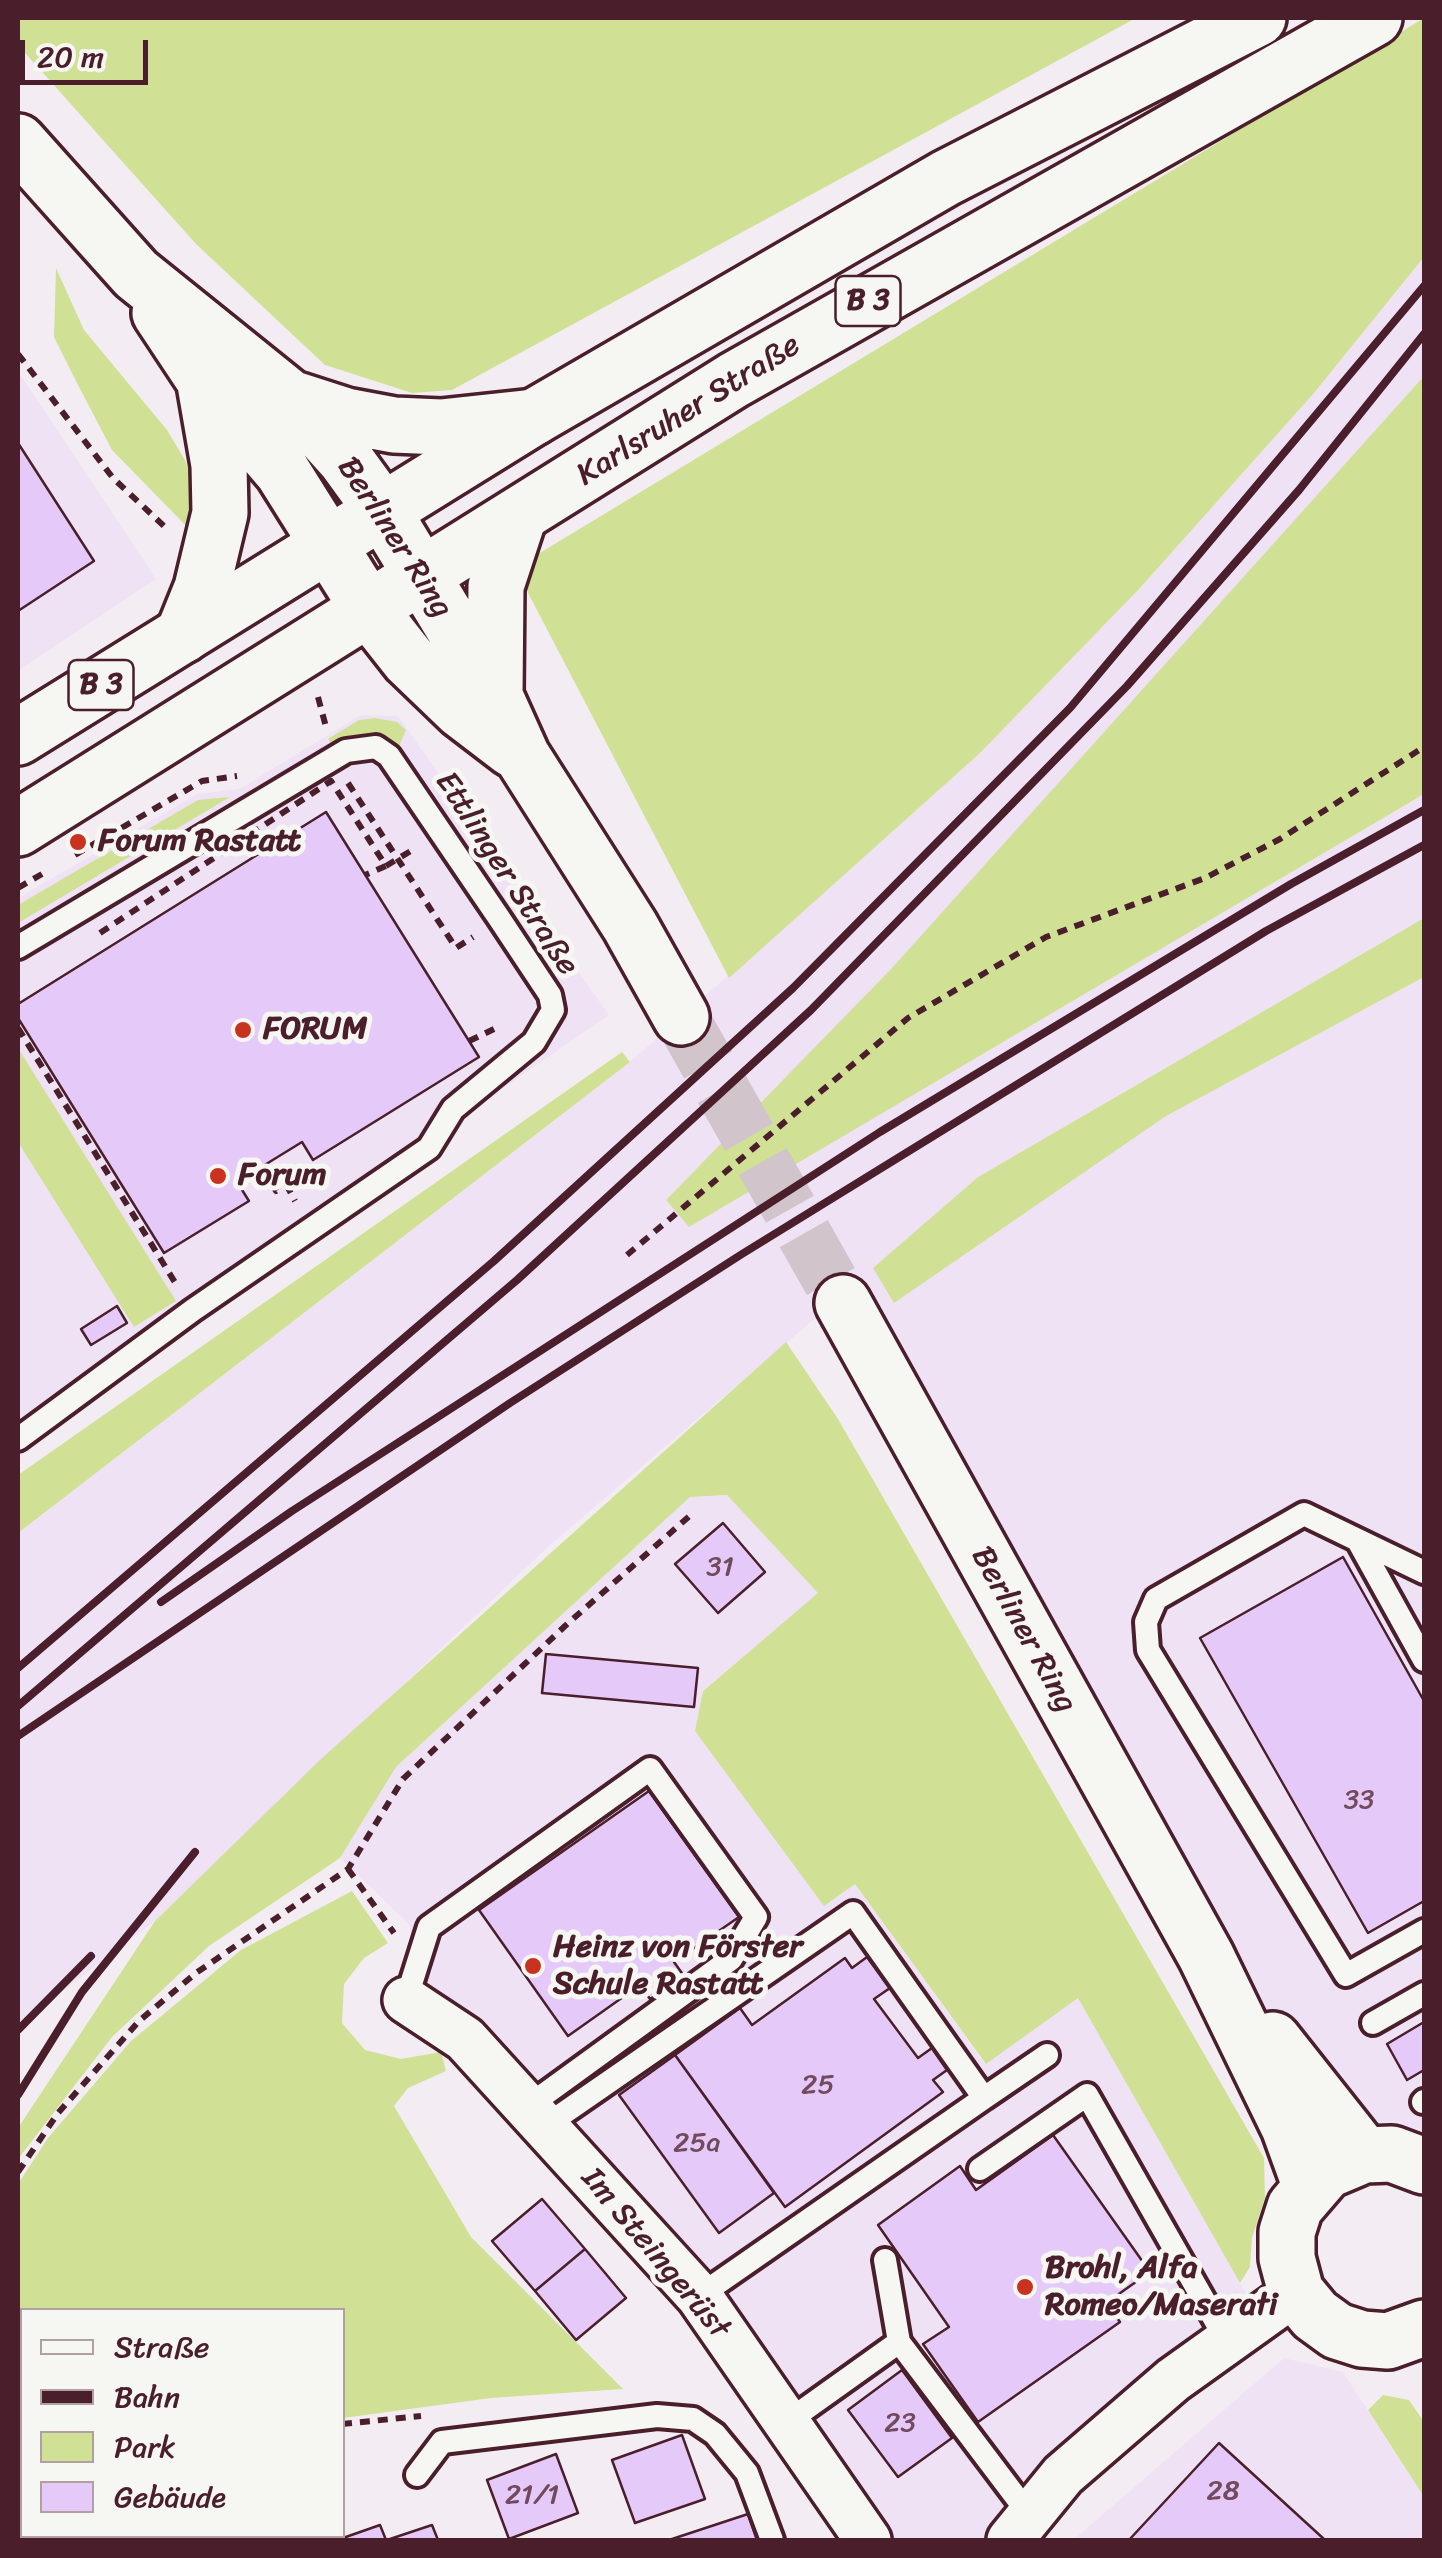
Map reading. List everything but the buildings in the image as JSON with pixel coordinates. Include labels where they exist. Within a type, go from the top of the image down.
[{"type":"street","name":"B 3","points":[[18,737],[534,417],[946,178],[1204,35],[1258,18]]},
{"type":"street","name":"Karlsruher Straße","points":[[33,849],[420,574],[879,294],[1374,18]]},
{"type":"street","name":"Berliner Ring","points":[[26,166],[136,274],[290,398],[346,460],[382,510],[495,696],[522,756],[630,926],[681,1017]]},
{"type":"street","name":"Berliner Ring","points":[[136,274],[204,381],[282,472],[368,608],[409,660],[461,710],[522,756]]},
{"type":"street","points":[[183,635],[202,588],[195,536],[220,513],[220,465],[204,381]]},
{"type":"street","points":[[290,398],[346,416],[394,425],[441,427],[534,417]]},
{"type":"street","points":[[495,696],[496,586],[520,516]]},
{"type":"street","name":"Berliner Ring","points":[[843,1304],[1206,1956],[1289,2127],[1310,2185]]},
{"type":"street","name":"Berliner Ring","points":[[1206,1956],[1364,2155]]},
{"type":"street","name":"Im Steingerüst","points":[[406,2000],[465,2039],[700,2296],[868,2540]]},
{"type":"street","points":[[1421,2336],[1375,2340],[1337,2331],[1315,2315],[1296,2292],[1286,2258],[1287,2232],[1295,2207],[1310,2185],[1344,2161],[1364,2155],[1392,2154],[1424,2166]]},
{"type":"street","points":[[1019,2527],[1063,2474],[1226,2340],[1296,2292]]},
{"type":"lane","name":"Ettlinger Straße","points":[[18,947],[346,751],[376,747],[389,756],[470,875],[550,994],[554,1010],[534,1042],[453,1109],[429,1148],[193,1310],[18,1439]]},
{"type":"lane","points":[[1424,1572],[1304,1514],[1156,1599],[1146,1622],[1148,1650],[1346,1975],[1424,1931]]},
{"type":"lane","points":[[1358,1540],[1424,1660]]},
{"type":"lane","points":[[406,2000],[429,1928],[650,1769],[756,1917],[731,1959],[536,2116]]},
{"type":"lane","points":[[536,2116],[853,1913],[984,2098]]},
{"type":"lane","points":[[1372,2022],[1424,1994]]},
{"type":"lane","points":[[700,2296],[1047,2055]]},
{"type":"lane","points":[[980,2168],[1087,2095],[1226,2340]]},
{"type":"lane","points":[[885,2260],[899,2342],[1019,2527]]},
{"type":"lane","points":[[787,2422],[899,2342]]},
{"type":"lane","points":[[417,2474],[442,2442],[657,2416],[694,2419],[715,2434],[747,2473],[772,2540]]},
{"type":"path","points":[[18,354],[113,478],[195,536]]},
{"type":"path","points":[[317,736],[328,724]]},
{"type":"path","points":[[627,1255],[908,1018],[1046,938],[1205,878],[1280,840],[1424,747]]},
{"type":"path","points":[[65,860],[202,781],[244,774]]},
{"type":"path","points":[[100,932],[330,781],[386,866]]},
{"type":"path","points":[[347,782],[456,948]]},
{"type":"path","points":[[18,888],[33,849]]},
{"type":"path","points":[[366,876],[408,852]]},
{"type":"path","points":[[469,1041],[500,1026]]},
{"type":"path","points":[[18,1028],[166,1270]]},
{"type":"path","points":[[264,1166],[276,1190],[306,1169]]},
{"type":"path","points":[[18,2172],[58,2113],[140,2020],[244,1938],[348,1869],[403,1779],[565,1626],[694,1512]]},
{"type":"path","points":[[348,1869],[398,1940],[406,2000]]},
{"type":"shaded area","points":[[1424,257],[1424,376],[892,969],[666,1200],[689,1226],[1424,794],[1424,918],[978,1177],[874,1268],[1424,977],[1424,2172],[1363,2157],[1216,1948],[846,1292],[550,1545],[155,1921],[18,2025],[18,1533],[630,1062],[980,753],[1140,588],[1314,393]]},
{"type":"shaded area","points":[[18,371],[156,579],[18,671]]},
{"type":"shaded area","points":[[361,715],[398,716],[609,1015],[18,1424],[18,898],[197,794],[239,789]]},
{"type":"shaded area","points":[[727,1495],[819,1593],[703,1690],[824,1905],[855,1884],[985,2064],[1078,1997],[1248,2297],[1172,2379],[1003,2540],[883,2540],[424,1990],[409,1924],[340,1858],[396,1767],[690,1497]]},
{"type":"shaded area","points":[[1284,2358],[1343,2372],[1424,2497],[1424,2540],[1073,2540]]},
{"type":"green space","points":[[18,18],[1136,18],[452,390],[412,393],[325,365],[196,244],[18,45]]},
{"type":"green space","points":[[1424,18],[1424,257],[1314,393],[1140,588],[980,753],[729,978],[515,568]]},
{"type":"green space","points":[[56,268],[84,330],[167,430],[185,460],[197,492],[192,532],[112,450],[78,385],[54,337]]},
{"type":"green space","points":[[1424,376],[1424,794],[689,1227],[666,1200],[892,968]]},
{"type":"green space","points":[[359,720],[397,722],[406,730],[396,753],[335,749],[328,739]]},
{"type":"green space","points":[[230,797],[18,923],[18,905],[198,800]]},
{"type":"green space","points":[[1424,918],[1424,977],[1166,1116],[894,1303],[873,1268],[978,1177]]},
{"type":"green space","points":[[18,1048],[176,1301],[134,1327],[18,1142]]},
{"type":"green space","points":[[622,1052],[630,1062],[18,1533],[18,1475]]},
{"type":"green space","points":[[786,1342],[838,1419],[1264,2158],[1265,2197],[1252,2238],[1250,2267],[1240,2283],[1078,1998],[986,2064],[855,1884],[824,1906],[695,1731],[703,1691],[818,1593],[727,1495],[690,1497],[396,1767],[340,1858],[209,1946],[112,2037],[18,2159],[18,2128],[155,1921],[321,1759]]},
{"type":"green space","points":[[352,1891],[388,1943],[364,1958],[344,1984],[342,2023],[365,2050],[401,2059],[441,2052],[446,2071],[408,2088],[394,2106],[471,2237],[623,2389],[491,2398],[345,2418],[345,2308],[20,2308],[20,2538],[136,2540],[18,2540],[18,2184],[48,2138],[131,2041],[241,1950]]},
{"type":"green space","points":[[1383,2395],[1409,2400],[1424,2422],[1424,2497],[1368,2410]]},
{"type":"tunnel","points":[[681,1017],[843,1303]]},
{"type":"railway","points":[[18,1668],[494,1261],[793,988],[1070,708],[1424,286]]},
{"type":"railway","points":[[18,1706],[517,1280],[811,1010],[1127,686],[1299,490],[1424,334]]},
{"type":"railway","points":[[161,1602],[292,1511],[880,1132],[1291,884],[1424,810]]},
{"type":"railway","points":[[18,1736],[510,1403],[742,1254],[1266,931],[1424,845]]},
{"type":"railway","points":[[18,2095],[82,1992],[195,1852]]},
{"type":"railway","points":[[18,2030],[91,1956]]},
{"type":"place","name":"Forum Rastatt","points":[[78,842]]},
{"type":"place","name":"FORUM","points":[[243,1030]]},
{"type":"place","name":"Forum","points":[[218,1176]]},
{"type":"place","name":"Heinz von Förster Schule Rastatt","points":[[533,1966]]},
{"type":"place","name":"Brohl, Alfa Romeo/Maserati","points":[[1025,2287]]}]
